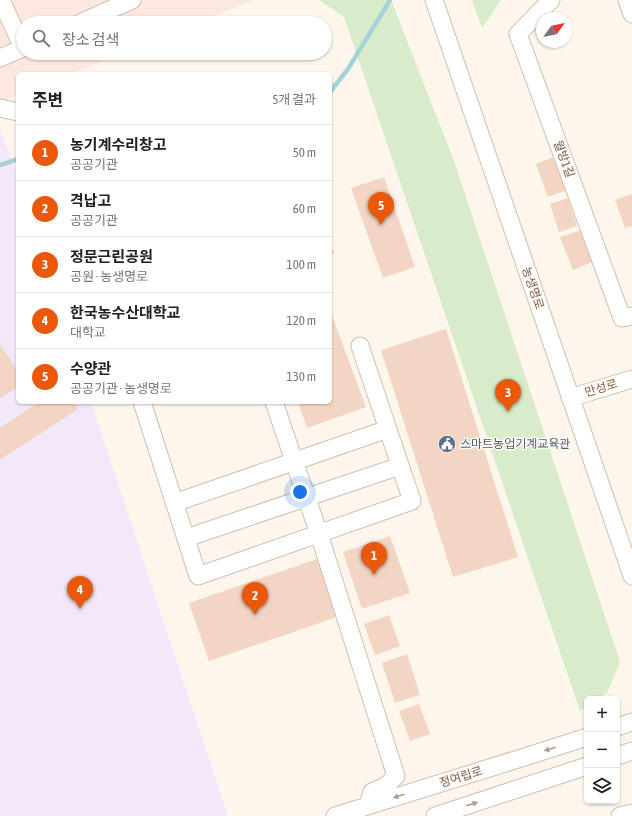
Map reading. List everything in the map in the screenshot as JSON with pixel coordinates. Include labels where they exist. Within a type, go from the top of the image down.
[{"type":"street","points":[[1,0],[16,33]]},
{"type":"street","points":[[96,16],[132,0]]},
{"type":"street","name":"농생명로","points":[[434,0],[632,576]]},
{"type":"street","name":"월방1길","points":[[551,0],[518,34],[622,318],[632,316]]},
{"type":"street","points":[[0,58],[16,51]]},
{"type":"street","points":[[0,108],[16,112]]},
{"type":"street","points":[[143,404],[198,576],[412,501],[360,346]]},
{"type":"street","name":"만성로","points":[[570,398],[632,379]]},
{"type":"street","points":[[275,404],[319,534],[396,776]]},
{"type":"street","points":[[174,503],[388,429]]},
{"type":"street","points":[[186,538],[400,466]]},
{"type":"street","points":[[620,726],[632,722]]},
{"type":"street","name":"정여립로","points":[[335,816],[584,738]]},
{"type":"street","points":[[620,755],[632,751]]},
{"type":"street","points":[[435,816],[584,767]]},
{"type":"street","points":[[396,776],[412,782],[430,777],[436,785]]},
{"type":"street","points":[[368,805],[372,792],[386,786],[396,776]]},
{"type":"street","points":[[620,816],[632,813]]},
{"type":"shaded area","points":[[0,0],[253,0],[214,16],[16,16],[16,60],[105,60],[76,72],[16,72],[16,96],[0,103]]},
{"type":"shaded area","points":[[0,127],[16,175],[16,404],[92,404],[228,816],[0,816]]},
{"type":"green space","points":[[319,0],[391,0],[454,161],[620,662],[607,693],[602,696],[584,696],[584,708],[580,711],[344,17]]},
{"type":"green space","points":[[472,0],[501,0],[482,28]]},
{"type":"building","points":[[554,157],[567,190],[548,197],[536,164]]},
{"type":"building","points":[[384,177],[415,267],[383,278],[351,188]]},
{"type":"building","points":[[632,194],[632,226],[625,228],[615,200]]},
{"type":"building","points":[[568,198],[577,226],[559,232],[550,204]]},
{"type":"building","points":[[581,230],[592,262],[573,270],[560,237]]},
{"type":"building","points":[[332,315],[366,407],[307,428],[299,404],[332,404]]},
{"type":"building","points":[[446,329],[518,557],[453,577],[381,350]]},
{"type":"building","points":[[0,344],[16,369],[16,388],[0,398]]},
{"type":"building","points":[[36,404],[75,404],[78,409],[0,460],[0,428]]},
{"type":"building","points":[[390,536],[410,593],[362,609],[343,552]]},
{"type":"building","points":[[317,559],[337,617],[209,661],[189,603]]},
{"type":"building","points":[[389,615],[400,646],[375,655],[364,624]]},
{"type":"building","points":[[407,654],[420,695],[395,703],[382,663]]},
{"type":"building","points":[[419,704],[430,734],[410,741],[399,711]]},
{"type":"waterway","points":[[332,89],[348,69],[390,0]]},
{"type":"waterway","points":[[0,165],[16,160]]},
{"type":"place","name":"수양관","points":[[381,225]]},
{"type":"place","name":"정문근린공원","points":[[508,412]]},
{"type":"place","name":"스마트농업기계교육관","points":[[447,444]]},
{"type":"place","name":"농기계수리창고","points":[[374,575]]},
{"type":"place","name":"한국농수산대학교","points":[[80,609]]},
{"type":"place","name":"격납고","points":[[255,615]]}]
